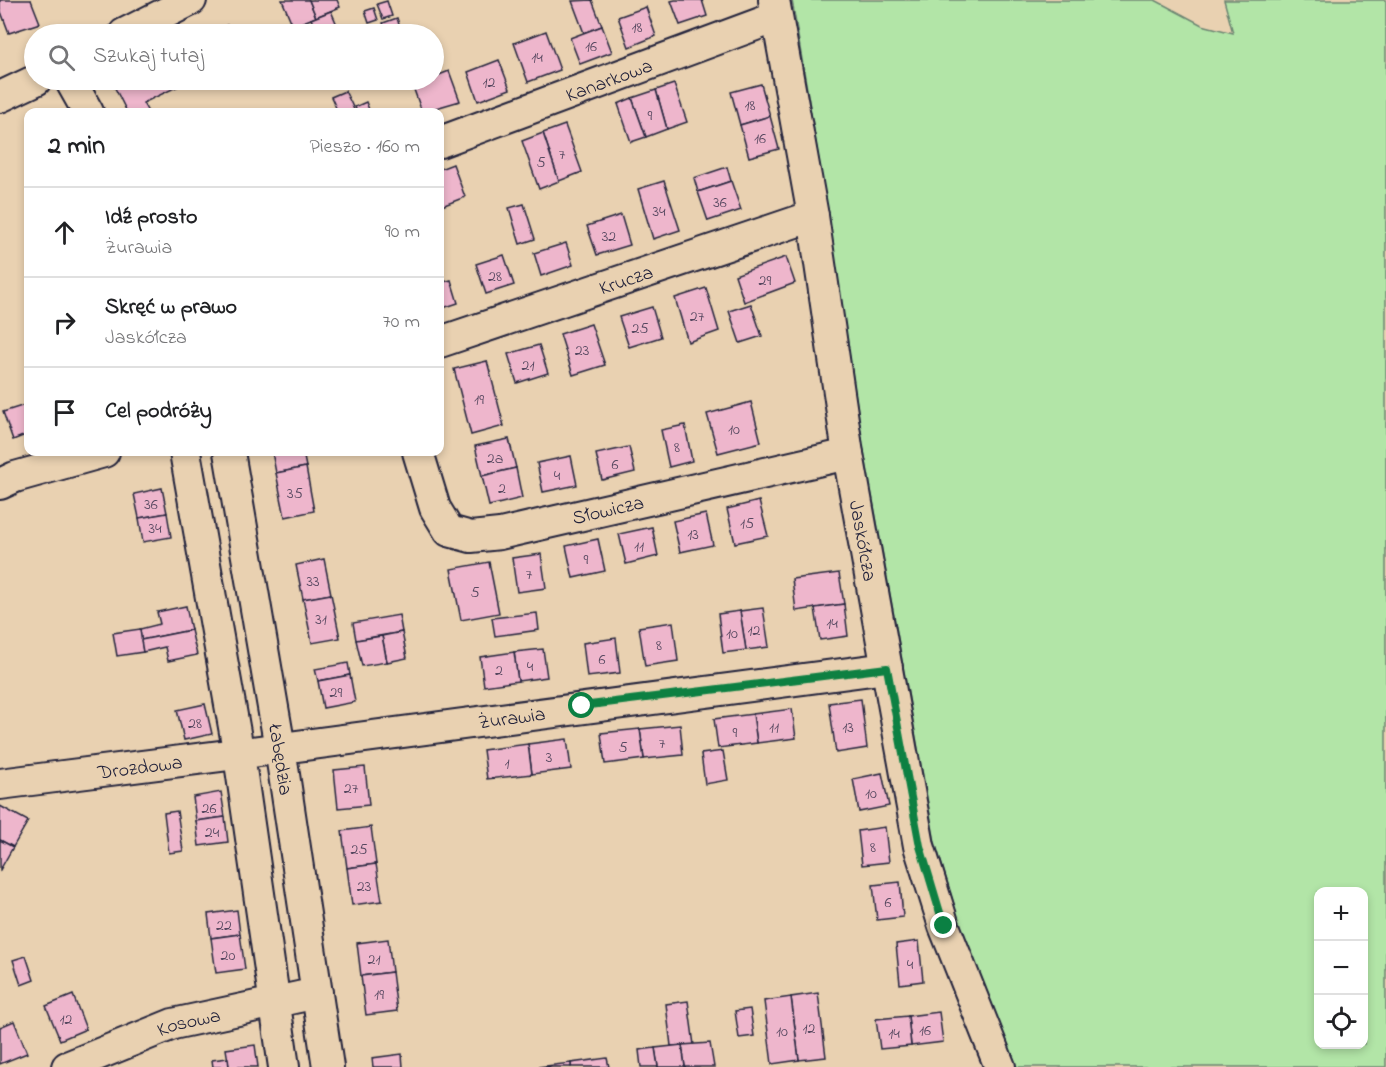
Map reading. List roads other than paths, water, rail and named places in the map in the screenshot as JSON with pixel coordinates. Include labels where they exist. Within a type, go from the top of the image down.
[{"type":"street","points":[[144,24],[191,0]]},
{"type":"street","name":"Kanarkowa","points":[[444,140],[775,8]]},
{"type":"street","name":"Jaskółcza","points":[[775,8],[813,216],[848,454],[920,846],[944,926],[1000,1067]]},
{"type":"street","points":[[0,97],[24,86]]},
{"type":"street","points":[[76,90],[86,108]]},
{"type":"street","name":"Krucza","points":[[444,341],[813,216]]},
{"type":"street","name":"Słowicza","points":[[419,456],[435,508],[448,531],[471,537],[500,534],[848,454]]},
{"type":"street","points":[[0,484],[91,456]]},
{"type":"street","name":"Łabędzia","points":[[186,456],[239,755],[284,1067]]},
{"type":"street","name":"Łabędzia","points":[[230,456],[280,748],[328,1067]]},
{"type":"street","name":"Żurawia","points":[[280,748],[582,706],[887,668]]},
{"type":"street","name":"Drozdowa","points":[[0,784],[280,748]]},
{"type":"street","name":"Kosowa","points":[[67,1067],[172,1024],[275,1000],[317,993]]}]
